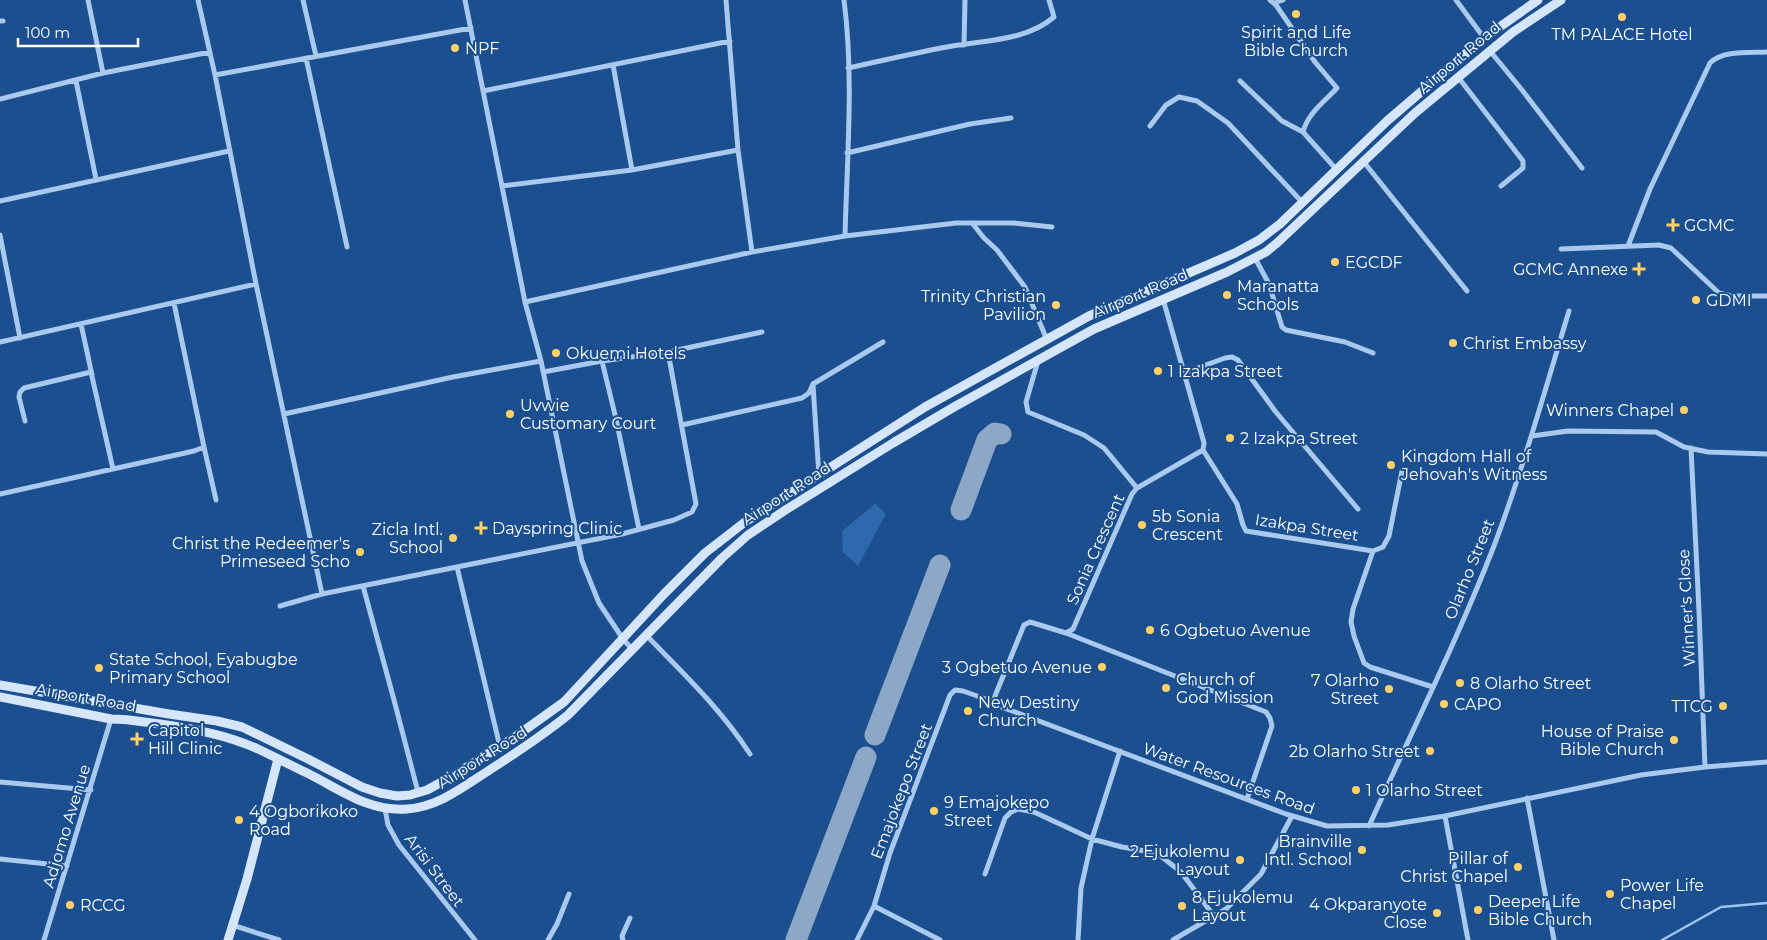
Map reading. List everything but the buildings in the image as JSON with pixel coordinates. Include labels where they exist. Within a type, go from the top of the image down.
[{"type":"main road","name":"Airport Road","points":[[0,685],[169,714],[217,720],[251,731],[362,787],[380,793],[397,796],[427,790],[500,747],[564,702],[705,553],[745,522],[925,407],[1089,316],[1235,253],[1260,240],[1280,224],[1336,169],[1436,79],[1484,38],[1538,0]]},
{"type":"main road","name":"Airport Road","points":[[0,696],[111,718],[203,731],[225,736],[278,759],[348,796],[385,810],[408,810],[428,806],[449,796],[540,737],[568,715],[722,558],[748,535],[893,443],[1094,329],[1255,258],[1277,243],[1363,161],[1444,88],[1513,32],[1561,0]]},
{"type":"main road","points":[[1436,79],[1444,88]]},
{"type":"main road","points":[[886,433],[893,443]]},
{"type":"main road","points":[[228,940],[247,879],[278,759]]},
{"type":"street","points":[[88,0],[103,73]]},
{"type":"street","points":[[198,0],[322,594]]},
{"type":"street","points":[[303,0],[316,56]]},
{"type":"street","points":[[465,0],[525,302],[543,372],[582,561],[598,602],[632,649]]},
{"type":"street","points":[[726,0],[738,150],[752,252]]},
{"type":"street","points":[[844,0],[847,22],[848,68],[845,236]]},
{"type":"street","points":[[964,0],[964,45]]},
{"type":"street","points":[[848,68],[949,46],[1004,38],[1047,23],[1054,17],[1049,0]]},
{"type":"street","points":[[1270,0],[1276,5],[1279,12],[1337,88],[1310,116],[1303,132]]},
{"type":"street","points":[[1276,5],[1283,0]]},
{"type":"street","points":[[1456,0],[1484,38]]},
{"type":"street","points":[[215,75],[471,28]]},
{"type":"street","points":[[483,91],[730,41]]},
{"type":"street","points":[[1490,51],[1582,168]]},
{"type":"street","points":[[0,99],[103,73],[210,52]]},
{"type":"street","points":[[1628,246],[1650,189],[1710,63],[1716,57],[1725,55],[1767,52]]},
{"type":"street","points":[[306,58],[347,247]]},
{"type":"street","points":[[613,65],[632,170]]},
{"type":"street","points":[[1458,77],[1523,161],[1523,168],[1501,186]]},
{"type":"street","points":[[76,81],[96,179]]},
{"type":"street","points":[[1240,81],[1282,121],[1303,132],[1336,169]]},
{"type":"street","points":[[1150,126],[1166,105],[1179,97],[1198,101],[1228,122],[1302,202]]},
{"type":"street","points":[[847,153],[970,124],[1010,118]]},
{"type":"street","points":[[502,186],[632,170],[738,150]]},
{"type":"street","points":[[0,201],[229,151]]},
{"type":"street","points":[[1363,161],[1467,291]]},
{"type":"street","points":[[525,302],[752,252],[845,236],[956,223],[1014,223],[1052,227]]},
{"type":"street","points":[[972,223],[997,250],[1026,287],[1047,340]]},
{"type":"street","points":[[0,235],[20,338]]},
{"type":"street","points":[[1561,249],[1659,245],[1671,248],[1719,294],[1767,296]]},
{"type":"street","points":[[1255,258],[1269,284],[1282,327],[1286,330],[1345,342],[1373,353]]},
{"type":"street","points":[[0,342],[256,284]]},
{"type":"street","name":"Izakpa Street","points":[[1163,299],[1204,443],[1203,450],[1238,504],[1242,525],[1246,531],[1373,550],[1383,547],[1389,536],[1402,471]]},
{"type":"street","points":[[174,303],[216,500]]},
{"type":"street","name":"Olarho Street","points":[[1369,826],[1433,687],[1494,545],[1532,436],[1569,311]]},
{"type":"street","points":[[81,324],[113,469]]},
{"type":"street","points":[[543,372],[602,361],[668,352],[762,332]]},
{"type":"street","points":[[682,425],[802,398],[808,393],[813,384],[883,342]]},
{"type":"street","points":[[280,606],[322,594],[639,530],[674,520],[692,512],[696,504],[668,352]]},
{"type":"street","points":[[1184,373],[1232,356],[1238,360],[1275,411],[1358,509]]},
{"type":"street","points":[[1038,360],[1026,402],[1028,412],[1084,435],[1104,448],[1137,488]]},
{"type":"street","points":[[284,414],[453,377],[540,361]]},
{"type":"street","points":[[602,361],[639,530]]},
{"type":"street","points":[[24,421],[19,397],[20,392],[24,388],[91,372],[94,382]]},
{"type":"street","points":[[813,384],[819,476]]},
{"type":"street","points":[[1532,436],[1568,431],[1656,432],[1684,447],[1708,452],[1767,454]]},
{"type":"street","points":[[0,494],[204,447]]},
{"type":"street","name":"Winner's Close","points":[[1691,448],[1700,611],[1705,767]]},
{"type":"street","name":"Sonia Crescent","points":[[1066,633],[1073,629],[1132,494],[1137,488],[1203,450]]},
{"type":"street","points":[[1373,550],[1353,609],[1354,636],[1364,663],[1370,667],[1433,687]]},
{"type":"street","points":[[457,567],[500,747]]},
{"type":"street","points":[[362,586],[418,792]]},
{"type":"street","points":[[994,702],[1024,625],[1030,622],[1066,633],[1266,712],[1272,726],[1247,799]]},
{"type":"street","points":[[646,635],[701,690],[735,730],[750,754]]},
{"type":"street","name":"Emajokepo Street","points":[[857,940],[874,906],[890,853],[950,695],[955,690],[963,691],[994,702]]},
{"type":"street","name":"Water Resources Road","points":[[994,702],[999,706],[1292,816],[1327,826],[1388,825],[1445,816],[1641,775],[1767,762]]},
{"type":"street","name":"Adjomo Avenue","points":[[44,940],[91,790],[111,718]]},
{"type":"street","points":[[1078,940],[1081,888],[1092,838],[1120,750]]},
{"type":"street","points":[[0,782],[91,790]]},
{"type":"street","points":[[1527,798],[1554,940]]},
{"type":"street","points":[[986,874],[1005,818],[1011,812],[1018,809],[1034,812],[1092,838],[1122,847],[1157,853],[1180,872],[1214,916]]},
{"type":"street","name":"Arisi Street","points":[[385,810],[388,825],[399,845],[475,940]]},
{"type":"street","points":[[1173,940],[1226,909],[1261,874],[1292,816]]},
{"type":"street","points":[[1445,816],[1468,940]]},
{"type":"street","points":[[0,859],[67,866]]},
{"type":"street","points":[[548,940],[557,924],[569,894]]},
{"type":"street","points":[[874,906],[940,940]]},
{"type":"street","points":[[622,940],[630,918]]},
{"type":"street","points":[[232,925],[279,940]]},
{"type":"shaded area","points":[[875,504],[886,514],[858,566],[843,552],[842,531]]},
{"type":"waterway","points":[[1662,940],[1721,907],[1767,903]]},
{"type":"taxiway","points":[[961,510],[987,440],[995,433],[1001,434]]},
{"type":"taxiway","points":[[875,735],[940,565]]},
{"type":"taxiway","points":[[796,940],[866,757]]},
{"type":"place","name":"Spirit and Life Bible Church","points":[[1296,14]]},
{"type":"place","name":"TM PALACE Hotel","points":[[1622,17]]},
{"type":"place","name":"NPF","points":[[455,48]]},
{"type":"place","name":"GCMC","points":[[1673,225]]},
{"type":"place","name":"EGCDF","points":[[1335,262]]},
{"type":"place","name":"GCMC Annexe","points":[[1639,269]]},
{"type":"place","name":"Maranatta Schools","points":[[1227,295]]},
{"type":"place","name":"GDMI","points":[[1696,300]]},
{"type":"place","name":"Trinity Christian Pavilion","points":[[1056,305]]},
{"type":"place","name":"Christ Embassy","points":[[1453,343]]},
{"type":"place","name":"Okuemi Hotels","points":[[556,353]]},
{"type":"place","name":"1 Izakpa Street","points":[[1158,371]]},
{"type":"place","name":"Winners Chapel","points":[[1684,410]]},
{"type":"place","name":"Uvwie Customary Court","points":[[510,414]]},
{"type":"place","name":"2 Izakpa Street","points":[[1230,438]]},
{"type":"place","name":"Kingdom Hall of Jehovah's Witness","points":[[1391,465]]},
{"type":"place","name":"5b Sonia Crescent","points":[[1142,525]]},
{"type":"place","name":"Dayspring Clinic","points":[[481,528]]},
{"type":"place","name":"Zicla Intl. School","points":[[453,538]]},
{"type":"place","name":"Christ the Redeemer's Primeseed Scho","points":[[360,552]]},
{"type":"place","name":"6 Ogbetuo Avenue","points":[[1150,630]]},
{"type":"place","name":"3 Ogbetuo Avenue","points":[[1102,667]]},
{"type":"place","name":"State School, Eyabugbe Primary School","points":[[99,668]]},
{"type":"place","name":"8 Olarho Street","points":[[1460,683]]},
{"type":"place","name":"Church of God Mission","points":[[1166,688]]},
{"type":"place","name":"7 Olarho Street","points":[[1389,689]]},
{"type":"place","name":"CAPO","points":[[1444,704]]},
{"type":"place","name":"TTCG","points":[[1723,706]]},
{"type":"place","name":"New Destiny Church","points":[[968,711]]},
{"type":"place","name":"Capitol Hill Clinic","points":[[137,739]]},
{"type":"place","name":"House of Praise Bible Church","points":[[1674,740]]},
{"type":"place","name":"2b Olarho Street","points":[[1430,751]]},
{"type":"place","name":"1 Olarho Street","points":[[1356,790]]},
{"type":"place","name":"9 Emajokepo Street","points":[[934,811]]},
{"type":"place","name":"4 Ogborikoko Road","points":[[239,820]]},
{"type":"place","name":"Brainville Intl. School","points":[[1362,850]]},
{"type":"place","name":"2 Ejukolemu Layout","points":[[1240,860]]},
{"type":"place","name":"Pillar of Christ Chapel","points":[[1518,867]]},
{"type":"place","name":"Power Life Chapel","points":[[1610,894]]},
{"type":"place","name":"RCCG","points":[[70,905]]},
{"type":"place","name":"8 Ejukolemu Layout","points":[[1182,906]]},
{"type":"place","name":"Deeper Life Bible Church","points":[[1478,910]]},
{"type":"place","name":"4 Okparanyote Close","points":[[1437,913]]}]
